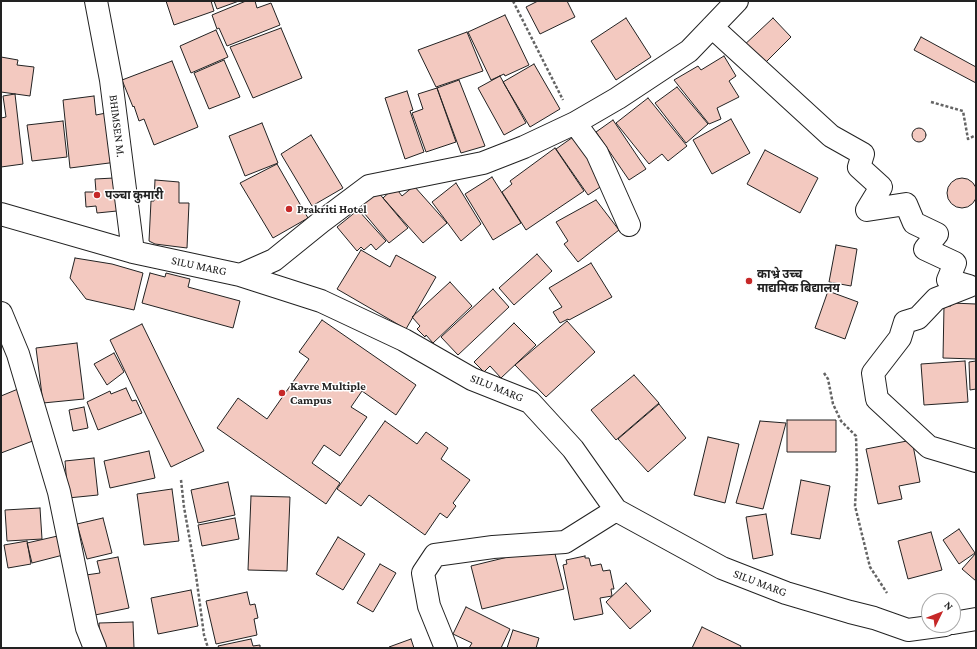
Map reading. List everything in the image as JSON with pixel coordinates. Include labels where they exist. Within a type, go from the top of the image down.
[{"type":"street","name":"BHIMSEN M.","points":[[96,1],[111,80],[132,252]]},
{"type":"street","points":[[240,275],[274,260],[369,186],[483,163],[524,147],[575,123],[618,98],[689,51],[737,1]]},
{"type":"street","points":[[712,27],[831,136],[863,154],[859,167],[881,187],[867,210],[906,204],[914,223],[937,234],[925,249],[955,263],[948,280],[969,286],[936,299],[918,318],[905,322],[900,338],[873,373],[877,399],[929,447],[976,461]]},
{"type":"street","points":[[575,123],[598,153],[629,225]]},
{"type":"street","name":"SILU MARG","points":[[1,214],[132,252],[240,275],[321,301],[404,340],[472,379],[530,402],[573,450],[616,510],[722,568],[786,593],[874,618],[908,630],[921,628]]},
{"type":"street","points":[[1,312],[20,361],[59,492],[87,628],[95,648]]},
{"type":"street","points":[[446,648],[429,606],[423,573],[435,555],[493,547],[565,542],[616,510]]},
{"type":"street","points":[[961,622],[976,619]]},
{"type":"path","points":[[513,1],[550,77],[575,123]]},
{"type":"path","points":[[931,102],[963,111],[968,139],[976,136]]},
{"type":"path","points":[[824,373],[828,379],[832,404],[841,421],[856,436],[857,470],[855,506],[870,567],[887,594]]},
{"type":"path","points":[[181,480],[204,635],[208,648]]},
{"type":"building","points":[[166,1],[211,1],[214,11],[174,25]]},
{"type":"building","points":[[214,1],[239,1],[217,9]]},
{"type":"building","points":[[246,1],[255,1],[257,8],[271,3],[280,25],[227,46],[219,28],[217,29],[212,15]]},
{"type":"building","points":[[538,1],[567,1],[575,17],[540,34],[526,7]]},
{"type":"building","points":[[505,15],[529,65],[505,76],[504,74],[491,80],[468,32]]},
{"type":"building","points":[[626,18],[651,57],[616,80],[591,41]]},
{"type":"building","points":[[773,18],[791,37],[760,68],[741,48]]},
{"type":"building","points":[[281,28],[302,78],[253,98],[230,47]]},
{"type":"building","points":[[216,30],[228,57],[191,73],[180,46]]},
{"type":"building","points":[[467,32],[483,71],[436,87],[418,50]]},
{"type":"building","points":[[921,37],[976,67],[976,83],[914,50]]},
{"type":"building","points":[[724,56],[736,76],[729,81],[739,97],[717,108],[721,119],[709,124],[674,80],[698,66],[701,70]]},
{"type":"building","points":[[1,57],[18,60],[17,65],[34,67],[30,96],[1,92]]},
{"type":"building","points":[[224,60],[240,97],[209,109],[194,73]]},
{"type":"building","points":[[172,61],[198,127],[154,145],[144,119],[139,121],[122,80]]},
{"type":"building","points":[[534,64],[560,109],[530,127],[503,82]]},
{"type":"building","points":[[500,76],[526,123],[504,135],[478,88]]},
{"type":"building","points":[[459,80],[485,146],[461,153],[437,88]]},
{"type":"building","points":[[677,87],[708,124],[686,143],[655,103]]},
{"type":"building","points":[[437,88],[456,142],[426,152],[412,113],[423,109],[418,94]]},
{"type":"building","points":[[407,91],[413,110],[410,111],[424,152],[405,159],[385,98]]},
{"type":"building","points":[[15,94],[23,164],[1,167],[1,118],[6,117],[3,96]]},
{"type":"building","points":[[94,96],[96,115],[111,112],[117,162],[70,168],[63,100]]},
{"type":"building","points":[[648,98],[687,146],[668,161],[662,154],[649,164],[616,123]]},
{"type":"building","points":[[731,119],[750,153],[712,174],[693,140]]},
{"type":"building","points":[[613,120],[646,169],[629,180],[596,132]]},
{"type":"building","points":[[63,121],[67,157],[32,161],[27,125]]},
{"type":"building","points":[[262,123],[278,163],[245,176],[229,136]]},
{"type":"building","points":[[916,128],[922,128],[926,132],[926,138],[922,142],[916,142],[912,138],[912,132]]},
{"type":"building","points":[[311,135],[343,188],[312,206],[281,154]]},
{"type":"building","points":[[576,135],[608,182],[588,195],[556,149]]},
{"type":"building","points":[[555,148],[584,191],[526,230],[502,192],[512,184],[510,181]]},
{"type":"building","points":[[765,150],[818,178],[800,213],[747,184]]},
{"type":"building","points":[[277,164],[308,218],[273,238],[240,183]]},
{"type":"building","points":[[492,177],[521,223],[493,240],[465,194]]},
{"type":"building","points":[[114,178],[117,211],[97,213],[96,206],[86,207],[85,192],[96,192],[95,179]]},
{"type":"building","points":[[962,178],[972,183],[977,193],[972,203],[962,208],[952,203],[947,193],[952,183]]},
{"type":"building","points":[[155,180],[179,182],[179,203],[189,203],[187,248],[155,244],[149,241],[151,201],[154,201]]},
{"type":"building","points":[[456,183],[481,224],[461,241],[432,202]]},
{"type":"building","points":[[414,186],[447,223],[423,243],[383,198],[395,187],[402,196]]},
{"type":"building","points":[[378,192],[408,228],[389,243],[359,207]]},
{"type":"building","points":[[596,200],[619,230],[578,262],[564,244],[568,241],[556,222]]},
{"type":"building","points":[[358,210],[386,241],[376,250],[371,244],[364,250],[361,247],[357,251],[337,227]]},
{"type":"building","points":[[836,245],[857,249],[851,286],[829,282]]},
{"type":"building","points":[[361,250],[390,267],[396,255],[436,277],[406,329],[337,289]]},
{"type":"building","points":[[537,254],[552,271],[514,305],[499,288]]},
{"type":"building","points":[[75,258],[112,264],[143,273],[134,310],[86,299],[70,278]]},
{"type":"building","points":[[591,263],[612,297],[569,320],[568,319],[560,323],[553,312],[562,307],[549,288]]},
{"type":"building","points":[[150,273],[165,277],[166,273],[190,279],[188,287],[240,301],[233,328],[142,303]]},
{"type":"building","points":[[450,282],[472,306],[433,343],[426,335],[425,337],[417,329],[420,326],[412,317]]},
{"type":"building","points":[[493,289],[509,307],[458,355],[441,337]]},
{"type":"building","points":[[828,291],[858,302],[845,339],[815,328]]},
{"type":"building","points":[[951,303],[976,304],[976,359],[943,358],[944,306],[951,306]]},
{"type":"building","points":[[322,320],[416,385],[396,415],[362,391],[351,407],[367,417],[340,456],[324,445],[312,463],[340,483],[326,504],[217,428],[238,398],[267,419],[309,359],[299,352]]},
{"type":"building","points":[[567,321],[595,352],[546,397],[515,365]]},
{"type":"building","points":[[514,323],[536,345],[501,378],[490,366],[484,372],[474,362]]},
{"type":"building","points":[[142,324],[204,451],[171,467],[110,340]]},
{"type":"building","points":[[77,343],[84,399],[43,403],[36,348]]},
{"type":"building","points":[[114,353],[124,372],[107,385],[94,364]]},
{"type":"building","points":[[965,361],[968,402],[924,405],[921,364]]},
{"type":"building","points":[[976,361],[976,389],[970,390],[969,362]]},
{"type":"building","points":[[634,375],[659,403],[616,440],[591,410]]},
{"type":"building","points":[[126,388],[132,401],[136,400],[142,413],[98,430],[87,402],[110,391],[111,394]]},
{"type":"building","points":[[18,389],[38,439],[1,453],[1,396]]},
{"type":"building","points":[[659,404],[686,438],[648,472],[618,439]]},
{"type":"building","points":[[84,407],[88,428],[73,431],[69,410]]},
{"type":"building","points":[[787,420],[836,420],[836,452],[787,452]]},
{"type":"building","points":[[385,421],[417,444],[426,432],[448,448],[441,459],[470,480],[453,503],[456,506],[447,518],[440,513],[425,535],[369,495],[361,506],[337,489]]},
{"type":"building","points":[[760,421],[786,423],[763,509],[736,503]]},
{"type":"building","points":[[708,437],[739,444],[725,503],[694,495]]},
{"type":"building","points":[[912,440],[920,482],[899,486],[902,499],[878,504],[866,449]]},
{"type":"building","points":[[149,451],[155,478],[110,488],[104,461]]},
{"type":"building","points":[[94,458],[98,495],[68,498],[65,461]]},
{"type":"building","points":[[801,480],[830,486],[820,539],[791,534]]},
{"type":"building","points":[[228,482],[235,515],[198,523],[191,490]]},
{"type":"building","points":[[172,489],[179,541],[144,545],[137,494]]},
{"type":"building","points":[[251,496],[290,497],[287,571],[248,570]]},
{"type":"building","points":[[40,508],[42,539],[7,541],[5,510]]},
{"type":"building","points":[[766,514],[773,555],[753,559],[746,517]]},
{"type":"building","points":[[103,518],[112,553],[87,559],[77,524]]},
{"type":"building","points":[[235,518],[239,539],[202,546],[198,525]]},
{"type":"building","points":[[959,529],[975,553],[959,564],[943,540]]},
{"type":"building","points":[[931,532],[942,570],[908,579],[898,541]]},
{"type":"building","points":[[62,535],[67,554],[32,563],[27,543]]},
{"type":"building","points":[[338,537],[365,554],[343,590],[316,574]]},
{"type":"building","points":[[27,541],[31,564],[8,568],[4,545]]},
{"type":"building","points":[[553,546],[564,589],[482,609],[471,566]]},
{"type":"building","points":[[976,553],[976,581],[962,569]]},
{"type":"building","points":[[585,556],[585,558],[589,558],[591,566],[601,564],[603,571],[610,570],[614,589],[611,589],[612,596],[600,598],[603,614],[574,620],[563,565],[567,564],[566,560]]},
{"type":"building","points":[[118,557],[129,608],[95,615],[86,575],[100,573],[97,561]]},
{"type":"building","points":[[380,564],[396,573],[373,612],[357,603]]},
{"type":"building","points":[[626,583],[651,611],[630,629],[606,602]]},
{"type":"building","points":[[191,590],[198,626],[158,634],[151,598]]},
{"type":"building","points":[[247,592],[250,605],[255,604],[258,618],[254,619],[257,635],[216,644],[206,601]]},
{"type":"building","points":[[466,607],[510,629],[501,648],[469,648],[472,643],[453,634]]},
{"type":"building","points":[[133,622],[134,648],[100,648],[99,623]]},
{"type":"building","points":[[702,627],[741,646],[740,648],[692,648]]},
{"type":"building","points":[[513,630],[539,638],[536,648],[507,648]]},
{"type":"building","points":[[251,639],[253,646],[260,645],[260,648],[219,648],[218,646]]},
{"type":"building","points":[[411,639],[414,648],[389,648],[389,647]]},
{"type":"place","name":"पञ्चा कुमारी","points":[[97,195]]},
{"type":"place","name":"Prakriti Hotel","points":[[289,209]]},
{"type":"place","name":"काभ्रे उच्च माद्यमिक बिद्यालय","points":[[749,281]]},
{"type":"place","name":"Kavre Multiple Campus","points":[[282,393]]}]
